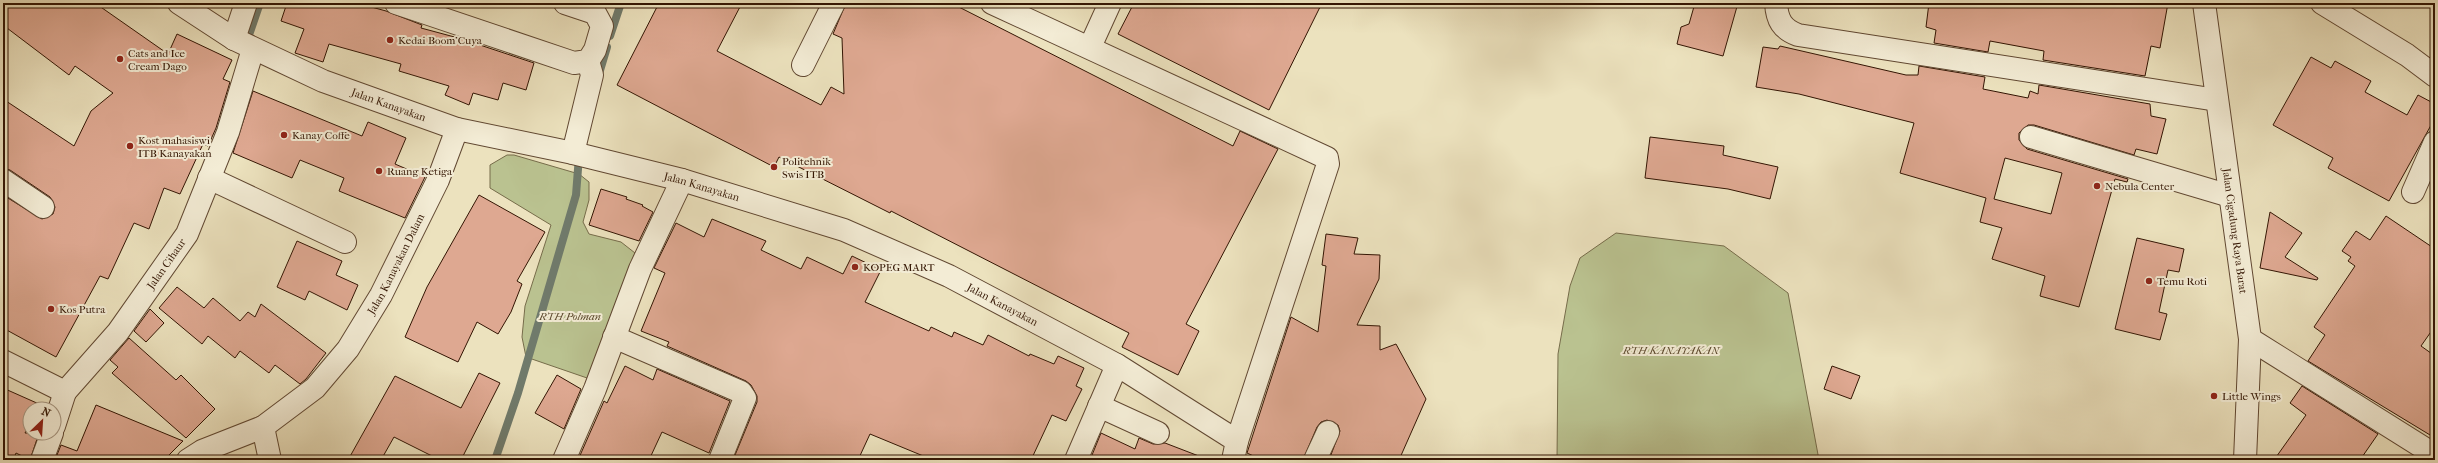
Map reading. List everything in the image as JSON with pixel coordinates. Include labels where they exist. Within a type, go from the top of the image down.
[{"type":"street","name":"Jalan Kanayakan","points":[[179,3],[234,39],[323,81],[457,129],[573,153],[682,180],[844,230],[894,250],[950,276],[1117,365],[1235,450]]},
{"type":"street","points":[[234,39],[246,3]]},
{"type":"street","points":[[396,3],[574,63],[588,61]]},
{"type":"street","points":[[565,3],[595,13],[602,26],[595,50],[588,61],[592,75],[573,153]]},
{"type":"street","points":[[803,65],[834,3]]},
{"type":"street","points":[[992,3],[1090,47],[1327,158],[1326,172],[1235,450]]},
{"type":"street","points":[[1090,47],[1110,3]]},
{"type":"street","points":[[1776,3],[1779,23],[1788,31],[1798,35],[2217,100]]},
{"type":"street","name":"Jalan Cigadung Raya Barat","points":[[2204,3],[2250,339],[2245,460]]},
{"type":"street","points":[[2322,3],[2407,55],[2435,76]]},
{"type":"street","name":"Jalan Cihaur","points":[[65,392],[118,332],[187,234],[228,132],[254,49]]},
{"type":"street","name":"Jalan Kanayakan Dalam","points":[[188,460],[202,452],[262,427],[315,388],[348,349],[381,295],[438,180],[457,129]]},
{"type":"street","points":[[2031,137],[2230,196]]},
{"type":"street","points":[[2412,192],[2435,142]]},
{"type":"street","points":[[209,178],[345,242]]},
{"type":"street","points":[[3,180],[43,207]]},
{"type":"street","points":[[564,460],[596,389],[640,269],[682,180]]},
{"type":"street","points":[[614,337],[731,385],[741,392],[745,398],[743,408],[720,460]]},
{"type":"street","points":[[2250,339],[2435,455]]},
{"type":"street","points":[[3,361],[65,392],[62,401]]},
{"type":"street","points":[[1076,460],[1117,365]]},
{"type":"street","points":[[1099,406],[1158,432]]},
{"type":"street","points":[[262,427],[270,460]]},
{"type":"street","points":[[1315,460],[1328,432]]},
{"type":"street","points":[[42,460],[49,441]]},
{"type":"green space","name":"RTH Polman","points":[[507,155],[514,155],[579,174],[589,182],[589,200],[583,222],[589,234],[621,242],[635,253],[623,294],[590,379],[526,357],[522,337],[525,306],[551,225],[490,188],[490,165]]},
{"type":"green space","name":"RTH KANAYAKAN","points":[[1616,233],[1724,246],[1788,293],[1819,460],[1557,460],[1558,354],[1570,286],[1580,258]]},
{"type":"building","points":[[3,3],[95,3],[168,54],[177,34],[232,60],[223,79],[230,82],[216,128],[208,146],[203,144],[180,194],[164,188],[149,229],[134,223],[108,279],[100,276],[56,357],[3,328],[3,195],[42,219],[53,214],[55,207],[50,197],[10,170],[3,168],[3,99],[74,146],[91,111],[113,93],[75,66],[69,75],[3,25]]},
{"type":"building","points":[[287,3],[357,3],[386,11],[422,25],[421,28],[462,39],[534,63],[526,90],[503,83],[498,100],[473,93],[469,105],[445,95],[449,86],[399,71],[401,64],[329,44],[323,62],[295,53],[304,29],[281,21]]},
{"type":"building","points":[[659,3],[742,3],[717,51],[821,105],[831,87],[844,94],[842,38],[833,34],[846,3],[951,3],[1233,146],[1240,131],[1278,149],[1186,324],[1199,331],[1178,375],[1122,347],[1129,333],[891,211],[890,213],[779,157],[774,167],[617,85]]},
{"type":"building","points":[[1134,3],[1322,3],[1269,110],[1118,34]]},
{"type":"building","points":[[1695,3],[1738,3],[1723,56],[1677,44],[1681,27],[1689,24]]},
{"type":"building","points":[[1929,3],[2168,3],[2160,48],[2151,46],[2145,76],[2043,60],[2044,51],[1990,41],[1988,52],[1934,43],[1936,30],[1926,27]]},
{"type":"building","points":[[1780,46],[1906,75],[1918,75],[1919,66],[1985,77],[1983,89],[2028,98],[2030,91],[2038,94],[2039,85],[2150,104],[2151,116],[2166,119],[2157,154],[2136,149],[2134,155],[2034,125],[2028,125],[2019,133],[2019,140],[2027,149],[2128,179],[2127,182],[2115,179],[2079,307],[2040,296],[2045,276],[1992,259],[2002,228],[1980,222],[1986,198],[1900,173],[1914,123],[1799,94],[1756,87],[1763,47],[1778,49]],"holes":[[[2005,158],[2062,173],[2051,214],[1994,199]]]},
{"type":"building","points":[[2311,57],[2331,68],[2335,61],[2371,81],[2365,92],[2407,115],[2418,95],[2435,104],[2435,118],[2389,201],[2328,168],[2333,158],[2273,125]]},
{"type":"building","points":[[253,91],[362,136],[368,122],[406,138],[395,164],[425,177],[405,218],[339,191],[344,178],[300,160],[292,178],[233,153]]},
{"type":"building","points":[[1650,137],[1724,146],[1723,155],[1778,167],[1770,199],[1728,189],[1645,178]]},
{"type":"building","points":[[601,189],[627,197],[626,199],[643,205],[642,206],[653,212],[639,241],[589,225]]},
{"type":"building","points":[[479,195],[545,232],[517,281],[522,284],[511,312],[498,334],[477,322],[458,362],[405,337],[427,287]]},
{"type":"building","points":[[2270,212],[2302,233],[2285,257],[2318,278],[2317,280],[2260,268]]},
{"type":"building","points":[[2386,216],[2435,249],[2435,326],[2421,346],[2435,356],[2435,438],[2308,361],[2325,335],[2314,327],[2355,266],[2348,261],[2351,257],[2342,251],[2356,231],[2370,240]]},
{"type":"building","points":[[712,219],[766,241],[761,250],[801,269],[807,257],[843,274],[852,256],[881,270],[865,302],[929,331],[931,327],[952,337],[954,332],[983,345],[988,335],[1029,356],[1030,354],[1054,364],[1058,356],[1084,368],[1076,386],[1082,389],[1066,421],[1052,415],[1031,460],[933,460],[870,434],[858,460],[733,460],[757,402],[757,396],[751,385],[746,381],[667,346],[669,342],[641,331],[665,273],[654,268],[676,223],[704,237]]},
{"type":"building","points":[[1326,234],[1358,238],[1354,254],[1380,255],[1379,279],[1357,325],[1380,326],[1380,350],[1396,344],[1426,399],[1399,460],[1329,460],[1340,431],[1338,425],[1327,420],[1321,422],[1317,427],[1303,460],[1262,460],[1247,453],[1291,317],[1318,332],[1326,266],[1322,265]]},
{"type":"building","points":[[2137,238],[2184,249],[2179,272],[2168,270],[2159,312],[2167,314],[2160,340],[2115,329]]},
{"type":"building","points":[[297,241],[342,261],[336,275],[358,285],[347,310],[309,291],[305,300],[277,287]]},
{"type":"building","points":[[177,287],[204,308],[213,298],[240,321],[248,312],[255,317],[261,304],[326,353],[306,379],[300,384],[275,365],[269,373],[240,351],[235,358],[208,336],[202,344],[159,308]]},
{"type":"building","points":[[150,309],[164,323],[146,342],[134,331]]},
{"type":"building","points":[[129,338],[176,380],[181,375],[215,409],[186,438],[112,373],[118,367],[110,360]]},
{"type":"building","points":[[625,366],[653,380],[657,369],[730,401],[709,453],[662,432],[649,460],[578,460],[604,401],[607,403]]},
{"type":"building","points":[[1832,366],[1860,376],[1851,399],[1824,389]]},
{"type":"building","points":[[479,373],[500,383],[461,460],[440,460],[394,437],[381,460],[348,460],[395,376],[461,408]]},
{"type":"building","points":[[557,375],[581,389],[564,429],[535,413]]},
{"type":"building","points":[[2302,386],[2378,434],[2360,460],[2274,460],[2306,415],[2290,403]]},
{"type":"building","points":[[3,388],[32,401],[22,401],[22,441],[36,441],[30,460],[16,453],[13,460],[3,460]]},
{"type":"building","points":[[96,405],[183,441],[164,460],[55,460],[61,445],[77,451]]},
{"type":"building","points":[[1101,433],[1135,449],[1139,438],[1153,444],[1165,443],[1204,458],[1203,460],[1090,460]]},
{"type":"waterway","points":[[249,35],[260,3]]},
{"type":"waterway","points":[[610,36],[621,3]]},
{"type":"waterway","points":[[598,77],[607,47]]},
{"type":"waterway","points":[[495,460],[518,393],[576,195],[579,156]]},
{"type":"place","name":"Kedai Boom'Cuya","points":[[390,40]]},
{"type":"place","name":"Cats and Ice Cream Dago","points":[[120,59]]},
{"type":"place","name":"Kanay Coffe","points":[[284,135]]},
{"type":"place","name":"Kost mahasiswi ITB Kanayakan","points":[[130,146]]},
{"type":"place","name":"Politehnik Swis ITB","points":[[774,167]]},
{"type":"place","name":"Ruang Ketiga","points":[[379,171]]},
{"type":"place","name":"Nebula Center","points":[[2097,186]]},
{"type":"place","name":"KOPEG MART","points":[[855,267]]},
{"type":"place","name":"Temu Roti","points":[[2149,281]]},
{"type":"place","name":"Kos Putra","points":[[51,309]]},
{"type":"place","name":"Little Wings","points":[[2214,396]]}]
